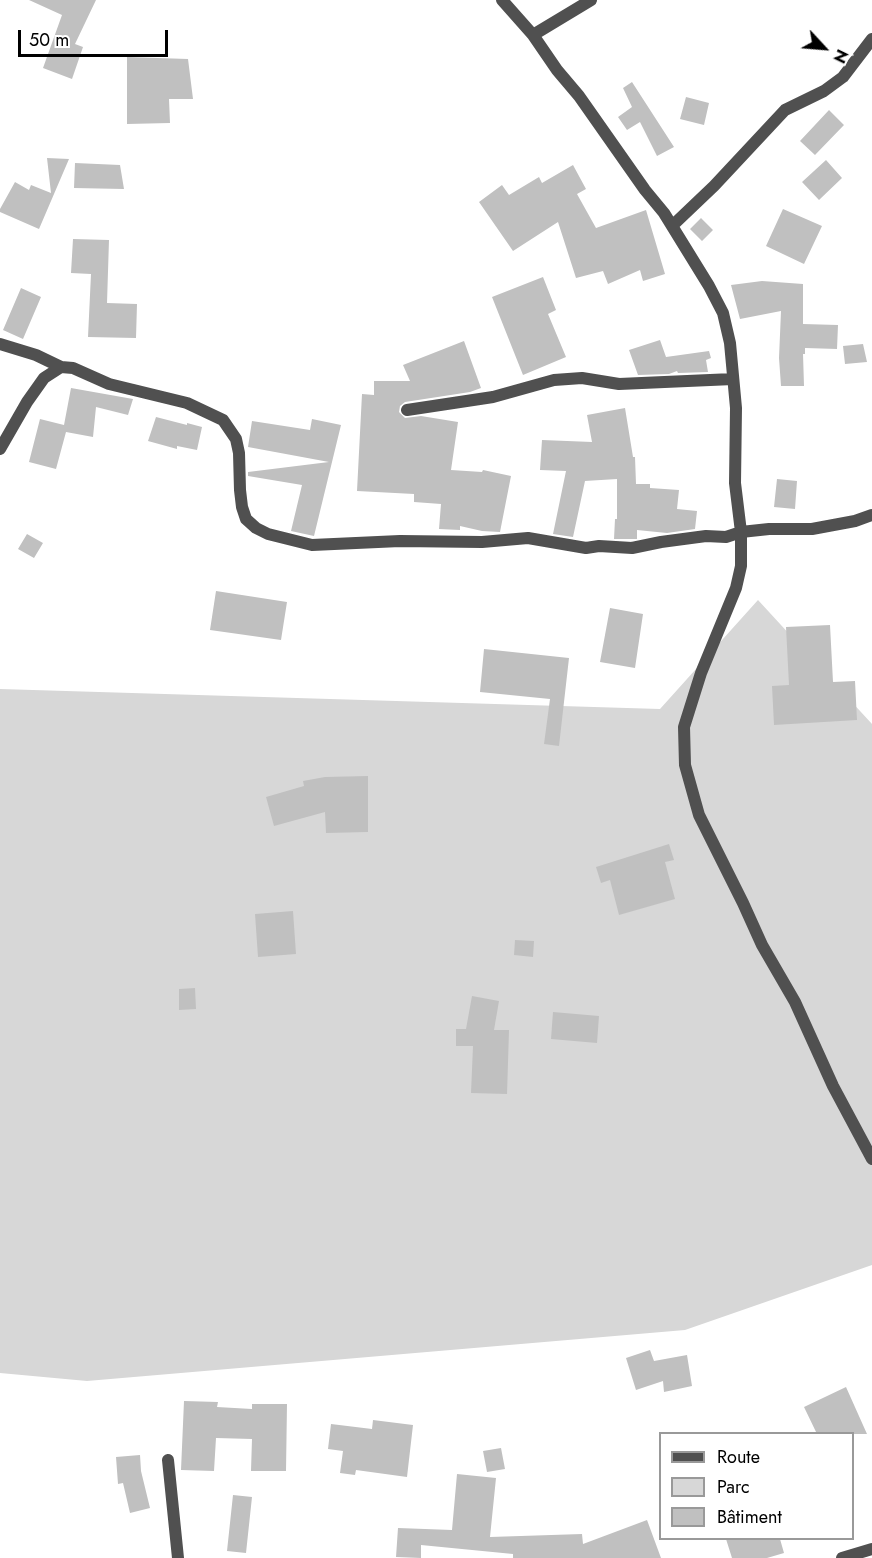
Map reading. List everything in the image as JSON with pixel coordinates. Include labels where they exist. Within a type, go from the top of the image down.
[{"type":"street","points":[[502,0],[533,35],[557,70],[579,96],[672,226],[723,313],[730,343],[736,408],[735,483],[741,532],[741,566],[736,588],[701,673],[684,727],[685,765],[699,815],[762,945],[795,1002],[833,1086],[872,1159]]},
{"type":"street","points":[[533,35],[591,0]]},
{"type":"street","points":[[672,226],[714,186],[785,110],[824,91],[843,77],[872,39]]},
{"type":"street","points":[[0,344],[36,355],[61,367],[73,368],[109,384],[187,403],[223,420],[237,439],[240,490],[246,519],[256,528],[268,534],[312,545],[400,541],[482,542],[528,538],[586,548],[599,546],[633,548],[661,542],[706,536],[726,537],[741,532],[769,529],[812,529],[855,521],[872,515]]},
{"type":"street","points":[[0,449],[27,402],[44,378],[61,367]]},
{"type":"street","points":[[407,410],[493,397],[554,380],[582,378],[620,384],[733,379]]},
{"type":"street","points":[[168,1460],[178,1558]]},
{"type":"street","points":[[842,1558],[872,1549]]},
{"type":"green space","points":[[758,600],[872,724],[872,1265],[685,1330],[87,1381],[0,1373],[0,689],[660,709]]},
{"type":"building","points":[[29,0],[96,0],[75,44],[83,47],[72,79],[43,68],[62,15]]},
{"type":"building","points":[[127,57],[188,59],[193,99],[169,99],[170,123],[127,124]]},
{"type":"building","points":[[632,82],[674,147],[657,156],[640,122],[627,130],[618,117],[632,107],[623,88]]},
{"type":"building","points":[[686,97],[709,103],[704,125],[680,119]]},
{"type":"building","points":[[829,110],[844,125],[815,155],[800,141]]},
{"type":"building","points":[[47,158],[69,159],[39,229],[0,212],[15,182],[29,190],[31,185],[51,193]]},
{"type":"building","points":[[826,160],[842,178],[819,200],[802,182]]},
{"type":"building","points":[[75,163],[120,165],[124,189],[74,188]]},
{"type":"building","points":[[573,165],[586,189],[577,194],[596,228],[646,210],[665,274],[643,281],[640,270],[608,284],[603,271],[576,278],[558,222],[513,251],[479,202],[502,185],[509,195],[539,177],[542,183]]},
{"type":"building","points":[[783,209],[822,226],[804,264],[766,246]]},
{"type":"building","points":[[701,218],[713,230],[702,241],[690,229]]},
{"type":"building","points":[[73,239],[109,240],[107,303],[137,304],[136,338],[88,337],[91,274],[71,273]]},
{"type":"building","points":[[543,277],[556,310],[548,314],[566,357],[523,375],[492,297]]},
{"type":"building","points":[[762,281],[803,284],[803,324],[838,325],[837,349],[805,348],[805,354],[803,354],[804,386],[781,386],[779,358],[781,311],[740,319],[731,285]]},
{"type":"building","points":[[21,288],[41,297],[23,339],[3,330]]},
{"type":"building","points":[[660,340],[666,357],[709,351],[711,358],[706,360],[708,372],[678,373],[677,371],[669,374],[638,375],[629,350]]},
{"type":"building","points":[[464,341],[481,388],[470,392],[405,402],[400,406],[399,412],[405,418],[421,416],[458,422],[451,470],[482,472],[483,470],[511,476],[500,532],[460,526],[460,530],[439,529],[441,504],[414,502],[414,494],[357,491],[362,394],[374,395],[374,381],[410,381],[403,365]]},
{"type":"building","points":[[863,344],[867,362],[845,364],[843,346]]},
{"type":"building","points":[[71,388],[133,399],[128,415],[96,407],[93,437],[66,432],[56,469],[29,462],[40,419],[64,425]]},
{"type":"building","points":[[625,408],[633,457],[635,457],[636,484],[650,484],[650,488],[679,490],[677,509],[697,511],[695,529],[667,533],[637,530],[637,539],[614,539],[615,519],[617,519],[617,479],[585,481],[573,537],[553,534],[566,471],[540,470],[542,440],[592,442],[587,415]]},
{"type":"building","points":[[156,417],[202,427],[197,450],[177,446],[177,449],[148,441]]},
{"type":"building","points":[[312,419],[341,425],[314,536],[291,531],[302,485],[248,476],[248,472],[329,462],[248,447],[252,421],[310,430]]},
{"type":"building","points":[[777,479],[797,481],[795,509],[774,507]]},
{"type":"building","points":[[27,534],[43,543],[34,558],[18,549]]},
{"type":"building","points":[[216,591],[287,602],[281,640],[210,630]]},
{"type":"building","points":[[610,608],[643,614],[635,668],[600,662]]},
{"type":"building","points":[[830,625],[833,682],[855,681],[857,720],[774,725],[772,686],[789,685],[786,627]]},
{"type":"building","points":[[484,649],[569,658],[559,746],[544,744],[550,699],[480,692]]},
{"type":"building","points":[[368,776],[368,832],[326,833],[325,812],[274,826],[266,797],[304,786],[303,781],[325,777]]},
{"type":"building","points":[[669,844],[674,860],[665,862],[675,899],[619,915],[610,880],[601,883],[596,867]]},
{"type":"building","points":[[293,911],[296,954],[258,957],[255,914]]},
{"type":"building","points":[[515,940],[534,941],[533,957],[514,955]]},
{"type":"building","points":[[195,988],[196,1009],[179,1010],[179,989]]},
{"type":"building","points":[[472,996],[499,1001],[494,1030],[509,1030],[507,1094],[471,1093],[473,1046],[456,1046],[456,1029],[466,1029]]},
{"type":"building","points":[[553,1012],[599,1016],[597,1043],[551,1039]]},
{"type":"building","points":[[650,1350],[654,1361],[687,1355],[692,1386],[664,1392],[663,1381],[636,1390],[626,1358]]},
{"type":"building","points":[[846,1387],[867,1434],[816,1432],[804,1407]]},
{"type":"building","points":[[184,1401],[218,1402],[217,1407],[252,1409],[252,1404],[287,1404],[286,1471],[251,1471],[252,1439],[216,1438],[214,1471],[181,1470]]},
{"type":"building","points":[[373,1420],[413,1425],[407,1477],[356,1470],[355,1475],[340,1473],[343,1451],[328,1449],[331,1424],[372,1429]]},
{"type":"building","points":[[501,1448],[505,1469],[487,1472],[483,1451]]},
{"type":"building","points":[[140,1455],[141,1471],[150,1508],[130,1513],[123,1483],[118,1484],[116,1457]]},
{"type":"building","points":[[457,1474],[496,1478],[490,1537],[582,1534],[583,1544],[647,1520],[661,1558],[513,1558],[513,1554],[421,1545],[421,1558],[396,1557],[398,1528],[452,1530]]},
{"type":"building","points":[[233,1495],[252,1497],[246,1553],[227,1551]]},
{"type":"building","points":[[726,1540],[780,1540],[784,1553],[767,1558],[732,1558]]}]
